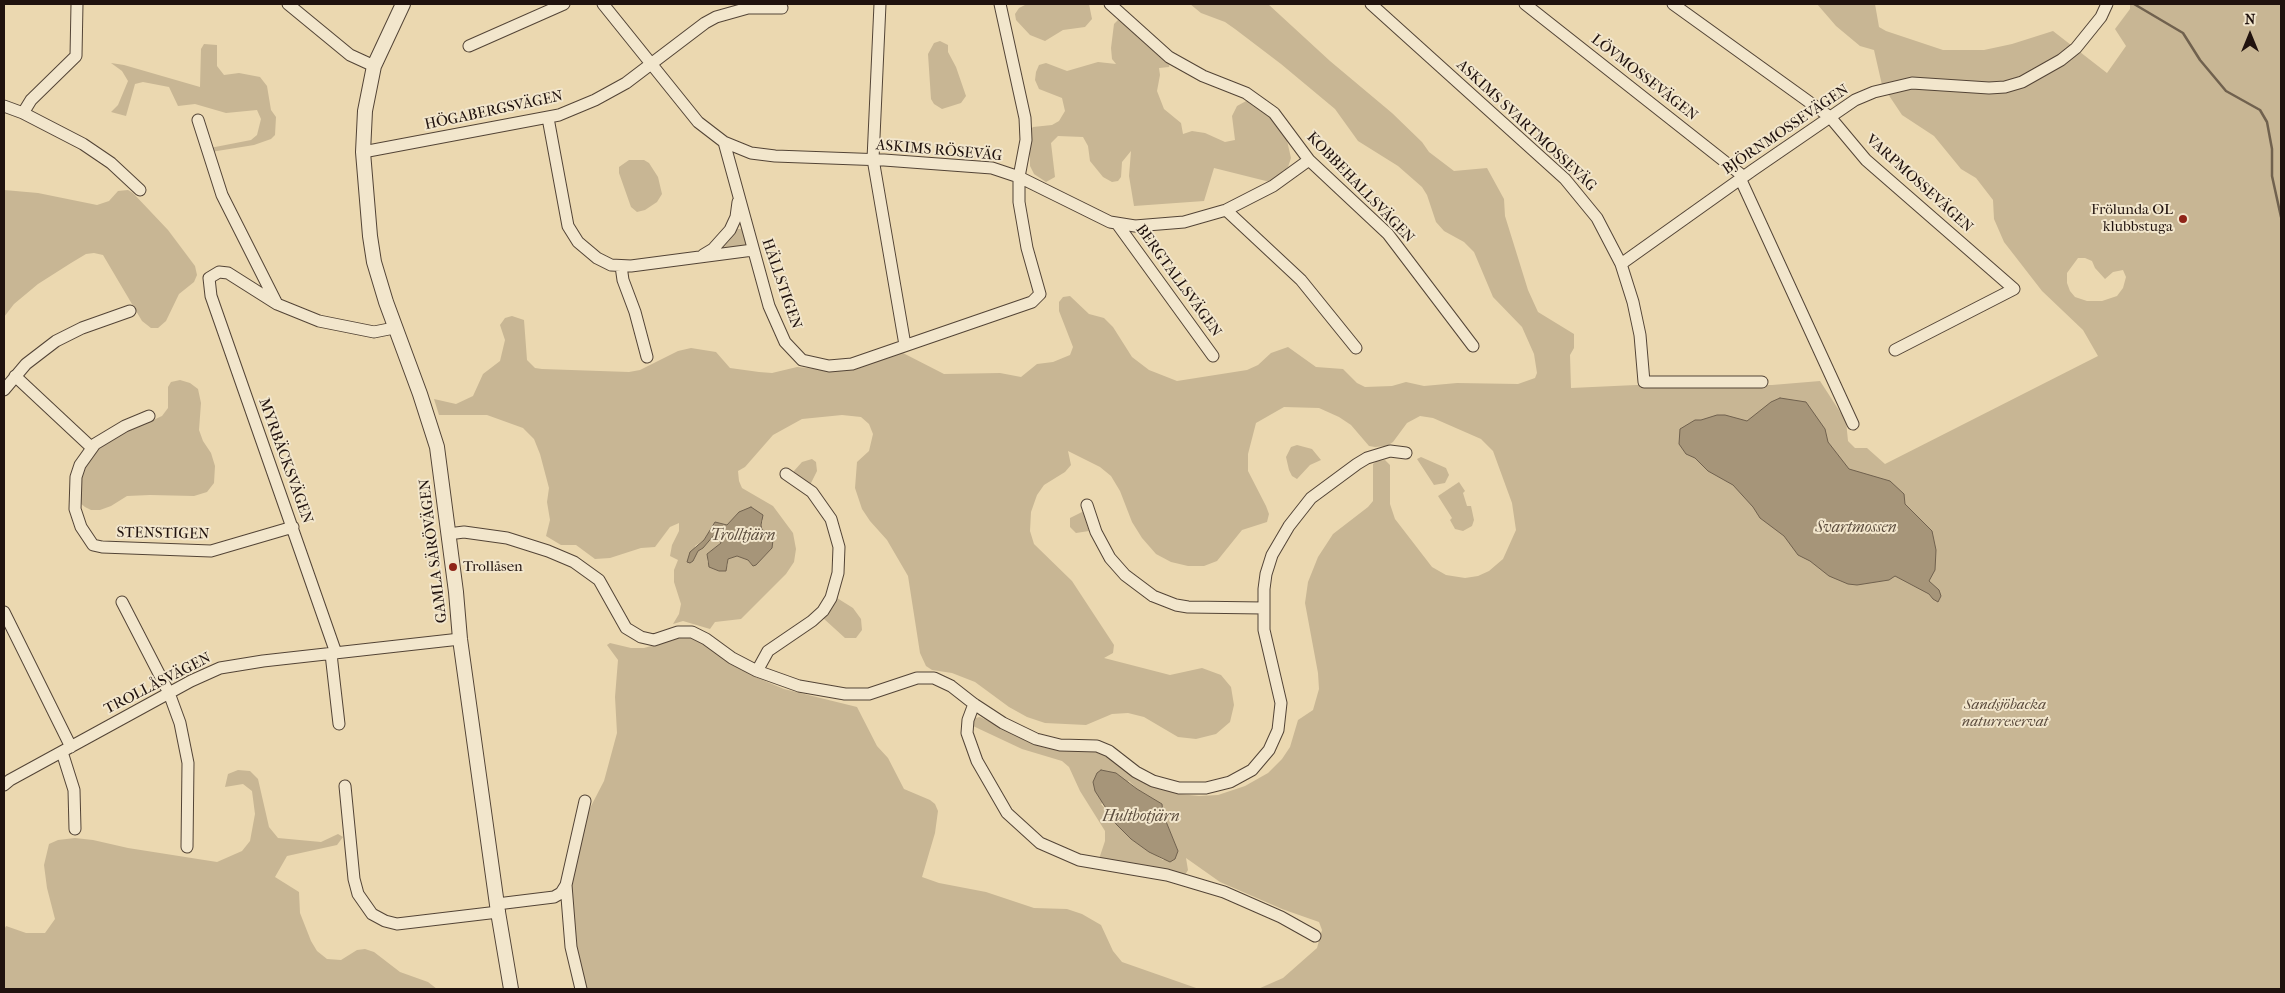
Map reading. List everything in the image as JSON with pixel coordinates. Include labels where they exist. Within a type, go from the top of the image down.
[{"type":"street","points":[[23,112],[31,100],[76,56],[78,4]]},
{"type":"street","points":[[288,4],[343,50],[374,66]]},
{"type":"street","name":"GAMLA SÄRÖVÄGEN","points":[[403,4],[374,66],[365,111],[363,152],[374,262],[394,328],[420,394],[437,447],[460,639],[497,908],[511,989]]},
{"type":"street","points":[[469,46],[564,4]]},
{"type":"street","name":"ASKIMS RÖSEVÄG","points":[[603,4],[698,122],[724,142],[738,149],[761,154],[980,166],[1002,170],[1020,176],[1118,225],[1135,226],[1167,224],[1226,210],[1273,186],[1309,160]]},
{"type":"street","points":[[880,4],[873,159],[904,345]]},
{"type":"street","points":[[1000,4],[1025,118],[1025,150],[1020,176]]},
{"type":"street","name":"KOBBEHALLSVÄGEN","points":[[1110,4],[1169,57],[1194,72],[1246,93],[1274,113],[1309,160],[1388,234],[1473,346]]},
{"type":"street","name":"ASKIMS SVARTMOSSEVÄG","points":[[1371,4],[1570,185],[1597,218],[1621,264],[1638,320],[1644,382],[1762,382]]},
{"type":"street","name":"LÖVMOSSEVÄGEN","points":[[1525,4],[1742,177],[1853,424]]},
{"type":"street","name":"VARPMOSSEVÄGEN","points":[[1673,4],[1830,117],[1866,160],[2014,290],[1895,350]]},
{"type":"street","name":"BJÖRNMOSSEVÄGEN","points":[[1621,264],[1742,177],[1855,100],[1893,86],[1933,83],[1989,88],[2005,87],[2022,82],[2046,70],[2076,48],[2094,28],[2107,5]]},
{"type":"street","name":"HÖGABERGSVÄGEN","points":[[363,152],[548,118],[595,100],[626,83],[705,23],[716,17],[748,8],[782,8]]},
{"type":"street","points":[[4,106],[23,112],[90,149],[111,164],[140,190]]},
{"type":"street","points":[[548,118],[563,202],[571,231],[578,242],[597,258],[607,263],[622,266],[647,265],[753,250]]},
{"type":"street","points":[[198,120],[222,195],[277,304],[305,317],[342,327],[374,332],[394,328]]},
{"type":"street","name":"HÄLLSTIGEN","points":[[724,142],[767,301],[779,331],[789,349],[802,360],[819,365],[846,366],[1032,302],[1039,297],[1040,289],[1023,228],[1019,202],[1020,176]]},
{"type":"street","points":[[699,257],[712,250],[730,230],[736,216],[738,195]]},
{"type":"street","points":[[1226,210],[1301,280],[1356,348]]},
{"type":"street","name":"BERGTALLSVÄGEN","points":[[1118,225],[1213,356]]},
{"type":"street","points":[[622,266],[622,280],[635,312],[647,357]]},
{"type":"street","name":"MYRBÄCKSVÄGEN","points":[[277,304],[228,273],[219,272],[209,278],[211,296],[293,527],[334,653],[339,724]]},
{"type":"street","points":[[4,390],[36,355],[70,334],[130,311]]},
{"type":"street","points":[[15,376],[91,447],[125,426],[149,416]]},
{"type":"street","name":"STENSTIGEN","points":[[91,447],[77,472],[75,500],[77,516],[90,542],[102,548],[211,551],[293,527]]},
{"type":"street","points":[[448,534],[464,532],[499,536],[562,556],[585,569],[599,580],[622,622],[640,637],[654,640],[678,632],[692,632],[706,639],[732,658],[757,671],[799,686],[857,695],[881,692],[917,678],[934,678],[951,686],[974,704],[1020,732],[1047,743],[1060,745],[1089,744],[1104,748],[1144,777],[1164,785],[1192,789],[1221,785],[1252,770],[1269,750],[1278,730],[1281,703],[1266,642],[1263,608],[1266,574],[1272,555],[1290,524],[1311,498],[1340,475],[1367,458],[1390,451],[1406,453]]},
{"type":"street","points":[[757,671],[768,651],[812,621],[823,611],[831,598],[838,573],[839,546],[831,518],[812,492],[786,474]]},
{"type":"street","points":[[1088,505],[1096,532],[1110,558],[1125,576],[1153,596],[1176,605],[1188,607],[1263,608]]},
{"type":"street","points":[[122,602],[169,693],[180,723],[188,763],[188,847]]},
{"type":"street","points":[[4,612],[67,750],[74,790],[75,830]]},
{"type":"street","name":"TROLLÅSVÄGEN","points":[[4,785],[169,693],[223,668],[460,639]]},
{"type":"street","points":[[974,704],[968,720],[967,733],[977,761],[1008,813],[1040,843],[1079,860],[1158,873],[1224,892],[1281,917],[1315,936]]},
{"type":"street","points":[[345,786],[354,879],[358,894],[372,914],[385,921],[397,924],[554,897],[561,893],[566,885]]},
{"type":"street","points":[[581,989],[571,947],[566,885],[585,801]]},
{"type":"green space","points":[[1027,4],[1089,4],[1092,19],[1085,27],[1063,30],[1045,41],[1030,35],[1016,20],[1015,14],[1019,8]]},
{"type":"green space","name":"Sandsjöbacka naturreservat","points":[[1190,4],[1268,4],[1330,61],[1392,113],[1422,142],[1429,152],[1454,171],[1487,168],[1504,199],[1505,216],[1528,290],[1538,312],[1574,334],[1574,348],[1570,355],[1571,388],[1636,385],[1772,385],[1820,381],[1846,421],[1848,441],[1855,448],[1867,448],[1885,464],[2098,356],[2083,330],[2042,291],[2004,242],[1994,219],[1993,200],[1976,178],[1961,169],[1934,136],[1902,115],[1882,85],[1874,50],[1860,46],[1836,26],[1817,4],[1875,4],[1879,27],[1943,50],[1984,50],[2012,44],[2053,31],[2107,73],[2126,46],[2115,29],[2130,9],[2130,4],[2281,4],[2281,989],[1258,989],[1283,978],[1317,948],[1322,930],[1319,922],[1282,909],[1220,882],[1186,858],[1188,870],[1185,875],[1099,859],[1105,841],[1105,831],[1080,791],[1069,767],[1062,761],[1022,749],[973,726],[975,718],[980,717],[1043,747],[1065,751],[1082,750],[1098,752],[1105,755],[1133,777],[1179,794],[1218,795],[1245,786],[1268,773],[1282,759],[1290,747],[1298,720],[1313,710],[1319,689],[1318,673],[1305,603],[1308,582],[1318,557],[1333,534],[1373,501],[1373,464],[1377,461],[1385,460],[1390,465],[1390,504],[1395,519],[1432,567],[1446,575],[1465,578],[1478,576],[1489,571],[1503,559],[1516,530],[1512,503],[1493,451],[1481,439],[1433,418],[1420,416],[1407,423],[1393,442],[1387,446],[1375,447],[1369,446],[1351,425],[1319,408],[1284,407],[1256,423],[1248,454],[1248,471],[1269,514],[1267,522],[1242,530],[1217,561],[1204,566],[1188,566],[1171,562],[1156,554],[1142,538],[1132,522],[1120,491],[1111,476],[1100,467],[1068,451],[1071,465],[1065,472],[1044,485],[1037,495],[1031,512],[1030,531],[1034,544],[1072,581],[1114,645],[1113,653],[1104,658],[1170,675],[1202,668],[1221,675],[1231,687],[1234,705],[1230,722],[1216,734],[1196,739],[1178,737],[1144,717],[1128,713],[1112,714],[1086,725],[1045,723],[1027,717],[1009,707],[975,682],[952,673],[932,670],[926,666],[920,653],[908,576],[887,540],[862,509],[855,488],[857,462],[869,451],[873,434],[869,424],[861,417],[842,415],[802,419],[773,435],[745,467],[738,471],[742,488],[773,506],[793,533],[796,549],[794,562],[786,574],[741,619],[715,622],[710,629],[683,621],[673,624],[679,614],[681,604],[674,582],[674,570],[678,560],[670,556],[672,545],[679,531],[679,523],[670,527],[655,547],[641,548],[610,558],[595,559],[576,545],[561,545],[546,536],[550,520],[547,502],[549,488],[534,439],[523,428],[487,415],[439,415],[434,399],[456,404],[473,396],[483,374],[500,361],[505,340],[500,325],[505,318],[512,316],[524,320],[527,360],[535,368],[542,369],[629,372],[640,370],[678,351],[691,348],[716,352],[730,368],[759,372],[772,373],[797,367],[828,370],[901,352],[944,374],[1000,373],[1021,377],[1037,364],[1053,362],[1070,355],[1073,347],[1059,311],[1059,302],[1063,297],[1070,296],[1089,314],[1104,318],[1113,327],[1132,357],[1149,370],[1177,381],[1247,370],[1258,365],[1271,353],[1288,347],[1316,367],[1343,369],[1357,383],[1365,387],[1392,386],[1406,382],[1424,386],[1457,383],[1518,384],[1535,378],[1537,373],[1534,354],[1522,327],[1493,297],[1474,252],[1464,242],[1444,231],[1436,222],[1427,195],[1422,187],[1398,166],[1358,141],[1335,109],[1281,64],[1225,22],[1201,13]],"holes":[[[2078,258],[2092,261],[2095,268],[2105,279],[2113,272],[2123,270],[2126,277],[2123,288],[2117,296],[2102,301],[2087,301],[2075,297],[2067,283],[2067,273]],[[739,512],[763,520],[762,530],[769,532],[772,548],[756,565],[753,566],[748,560],[737,556],[728,559],[728,565],[719,571],[707,562],[707,554],[721,543],[718,537],[714,535],[694,555],[695,546],[704,540],[715,523],[727,525]],[[1129,781],[1137,789],[1162,804],[1163,814],[1178,851],[1163,860],[1131,839],[1101,804]]]},
{"type":"green space","points":[[1118,20],[1124,22],[1170,63],[1169,67],[1159,68],[1160,75],[1157,91],[1164,109],[1181,123],[1183,134],[1192,131],[1205,133],[1225,142],[1235,140],[1232,116],[1237,106],[1248,100],[1275,121],[1286,136],[1291,158],[1288,167],[1270,182],[1214,168],[1204,201],[1134,206],[1129,176],[1131,151],[1122,162],[1121,177],[1118,181],[1112,182],[1103,177],[1090,161],[1088,146],[1083,137],[1058,136],[1051,143],[1055,177],[1046,182],[1034,174],[1030,166],[1030,130],[1033,127],[1052,125],[1059,121],[1065,111],[1062,98],[1039,89],[1035,80],[1039,65],[1046,63],[1067,71],[1098,62],[1116,64],[1112,59],[1111,48],[1114,24]]},
{"type":"green space","points":[[940,41],[948,45],[948,52],[956,67],[966,96],[961,103],[942,109],[934,104],[931,99],[928,54],[934,43]]},
{"type":"green space","points":[[204,44],[217,45],[217,66],[224,75],[239,73],[260,77],[267,86],[271,110],[276,117],[275,135],[271,139],[254,145],[211,152],[210,148],[251,140],[257,135],[261,119],[257,110],[226,113],[195,104],[178,106],[169,87],[143,82],[135,84],[126,116],[111,112],[118,105],[128,81],[122,71],[111,63],[200,87],[201,49]]},
{"type":"green space","points":[[629,160],[644,160],[649,163],[658,177],[662,194],[657,202],[645,210],[637,212],[631,207],[619,173],[619,167]]},
{"type":"green space","points":[[4,190],[38,193],[97,205],[109,201],[118,191],[128,190],[168,230],[195,266],[197,275],[194,282],[179,294],[166,321],[158,328],[151,328],[142,321],[103,255],[86,254],[38,284],[14,304],[4,317]]},
{"type":"green space","points":[[737,229],[743,229],[747,241],[746,246],[719,251]]},
{"type":"green space","points":[[180,380],[190,383],[198,389],[201,403],[199,430],[203,441],[211,453],[215,466],[214,483],[207,492],[194,496],[127,496],[111,506],[100,510],[91,510],[85,507],[80,503],[80,475],[94,450],[109,440],[162,416],[168,408],[168,387],[171,382]]},
{"type":"green space","points":[[1297,445],[1312,449],[1321,460],[1310,465],[1297,479],[1292,476],[1289,470],[1286,457],[1291,447]]},
{"type":"green space","points":[[1421,457],[1446,468],[1449,475],[1445,483],[1434,485],[1417,459]]},
{"type":"green space","points":[[812,459],[816,462],[817,471],[810,485],[793,472],[802,462]]},
{"type":"green space","points":[[1459,482],[1465,491],[1463,493],[1467,506],[1471,506],[1474,520],[1472,526],[1463,531],[1455,529],[1450,520],[1452,518],[1438,496]]},
{"type":"green space","points":[[1084,511],[1089,531],[1076,533],[1070,527],[1070,518]]},
{"type":"green space","points":[[837,598],[853,608],[861,619],[862,630],[856,638],[845,638],[823,618]]},
{"type":"green space","points":[[684,637],[701,641],[723,659],[753,676],[784,689],[857,707],[877,746],[888,758],[904,789],[930,800],[935,804],[938,811],[935,833],[922,877],[939,883],[986,892],[1034,908],[1067,909],[1082,914],[1101,925],[1113,951],[1122,962],[1199,989],[584,989],[575,945],[570,884],[588,812],[604,781],[617,733],[615,697],[618,660],[607,645],[610,643],[631,648],[644,648]]},
{"type":"green space","points":[[238,770],[250,771],[258,779],[269,827],[278,838],[321,842],[338,834],[343,837],[337,845],[287,856],[275,877],[299,892],[300,913],[317,951],[327,959],[341,960],[357,950],[365,949],[374,952],[400,972],[428,982],[437,989],[4,989],[4,930],[6,926],[26,933],[45,933],[55,919],[47,888],[44,865],[49,844],[58,840],[75,838],[217,862],[242,851],[250,841],[255,814],[252,791],[243,784],[225,787],[228,774]]},
{"type":"water","name":"Svartmossen","points":[[1780,398],[1806,402],[1825,429],[1828,442],[1849,469],[1890,481],[1904,494],[1905,504],[1932,531],[1936,550],[1935,570],[1929,581],[1939,590],[1941,596],[1938,602],[1929,594],[1895,576],[1889,580],[1857,585],[1848,584],[1829,576],[1810,561],[1798,555],[1784,536],[1760,518],[1753,507],[1733,485],[1708,471],[1695,458],[1686,454],[1679,444],[1680,429],[1695,420],[1725,415],[1747,421],[1771,402]]},
{"type":"water","name":"Trolltjärn","points":[[751,507],[763,515],[762,530],[769,532],[773,540],[772,548],[756,565],[753,566],[748,560],[737,556],[728,559],[726,571],[719,571],[709,567],[707,554],[721,543],[718,537],[714,535],[698,551],[693,561],[687,562],[690,552],[704,540],[715,522],[727,525],[739,512]]},
{"type":"water","name":"Hultbotjärn","points":[[1101,770],[1116,773],[1137,789],[1162,804],[1163,814],[1178,851],[1175,859],[1170,862],[1149,852],[1131,839],[1116,824],[1095,791],[1093,782],[1097,773]]},
{"type":"waterway","points":[[2134,4],[2183,33],[2200,60],[2226,91],[2260,110],[2267,122],[2272,149],[2272,176],[2281,217]]},
{"type":"place","name":"Frölunda OL klubbstuga","points":[[2183,219]]},
{"type":"place","name":"Trollåsen","points":[[453,567]]}]
